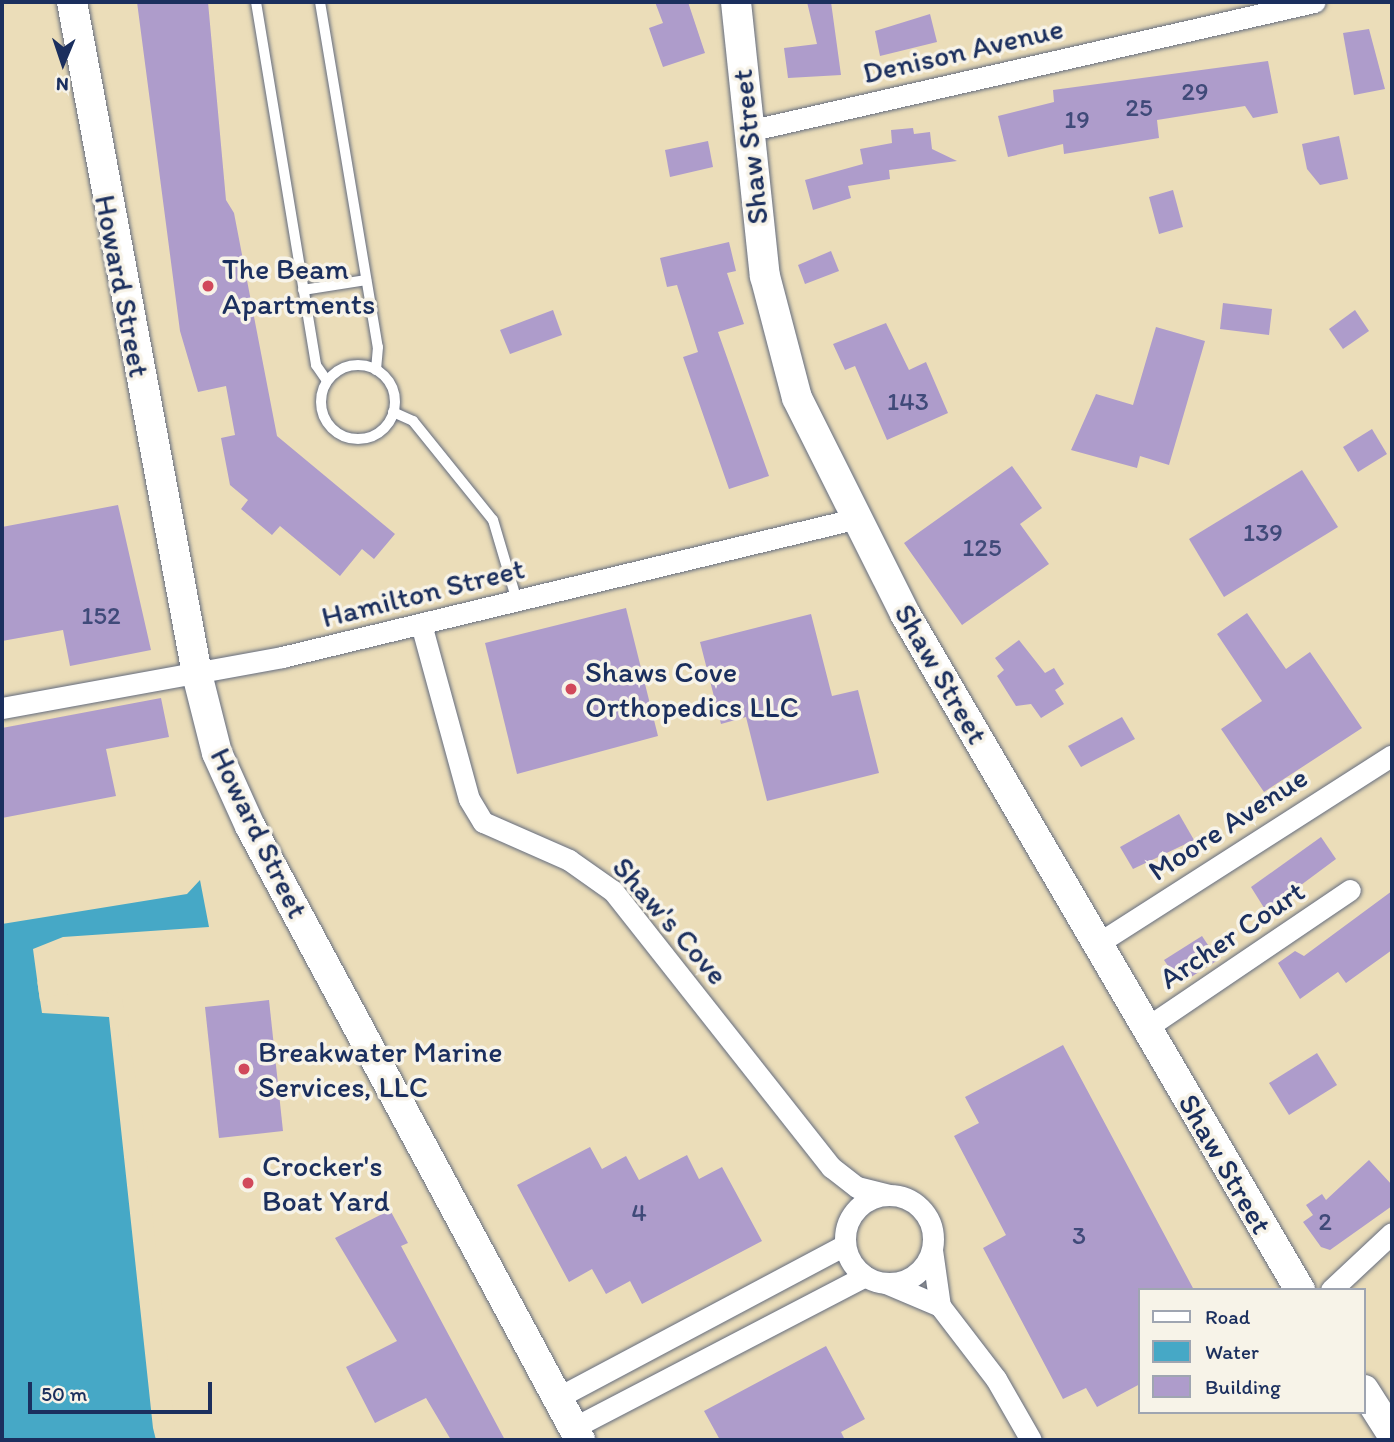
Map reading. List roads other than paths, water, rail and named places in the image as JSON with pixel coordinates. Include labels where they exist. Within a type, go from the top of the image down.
[{"type":"main road","name":"Howard Street","points":[[72,2],[197,674],[232,791],[577,1434]]},
{"type":"main road","name":"Shaw Street","points":[[736,2],[765,276],[784,358],[854,519],[1097,944],[1299,1288]]},
{"type":"main road","points":[[1366,1393],[1392,1434]]},
{"type":"street","name":"Denison Avenue","points":[[748,131],[1314,2]]},
{"type":"street","name":"Hamilton Street","points":[[2,708],[197,674],[421,624],[854,519]]},
{"type":"street","name":"Shaw's Cove","points":[[421,624],[475,811],[494,831],[569,860],[613,891],[831,1167],[858,1187],[888,1195]]},
{"type":"street","name":"Moore Avenue","points":[[1097,944],[1392,755]]},
{"type":"street","name":"Archer Court","points":[[1146,1028],[1350,890]]},
{"type":"street","name":"Shaw's Cove","points":[[831,1167],[849,1221]]},
{"type":"street","points":[[940,1306],[871,1278],[845,1245],[849,1221],[865,1202],[888,1195],[922,1210],[932,1245],[940,1306],[996,1379],[1031,1440]]},
{"type":"street","points":[[1333,1288],[1392,1233]]},
{"type":"street","points":[[558,1398],[845,1245]]},
{"type":"street","points":[[577,1434],[871,1278],[913,1276],[932,1245]]},
{"type":"lane","points":[[256,2],[316,365],[327,381]]},
{"type":"lane","points":[[320,2],[366,280],[376,370],[394,393],[393,412],[374,435],[339,434],[321,404],[327,381],[346,366],[376,370]]},
{"type":"lane","points":[[303,290],[366,280]]},
{"type":"lane","points":[[393,412],[413,421],[493,520],[517,601]]},
{"type":"water","points":[[200,880],[209,927],[63,937],[33,949],[40,1001],[109,994],[172,1440],[2,1440],[2,924],[187,894]]},
{"type":"place","name":"The Beam Apartments","points":[[208,286]]},
{"type":"place","name":"Shaws Cove Orthopedics LLC","points":[[571,689]]},
{"type":"place","name":"Breakwater Marine Services, LLC","points":[[244,1069]]},
{"type":"place","name":"Crocker's Boat Yard","points":[[248,1183]]}]
